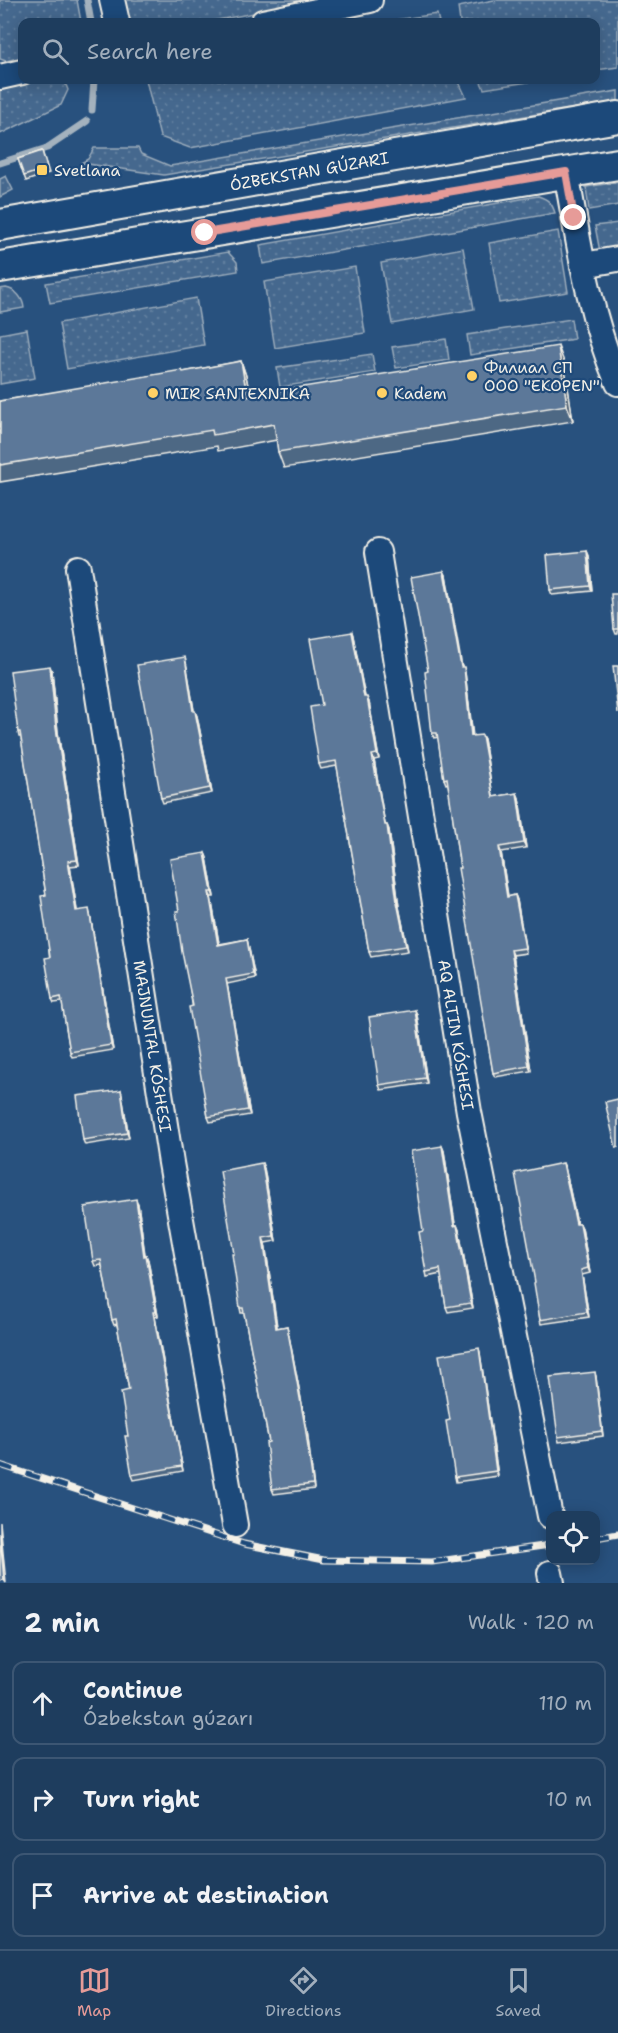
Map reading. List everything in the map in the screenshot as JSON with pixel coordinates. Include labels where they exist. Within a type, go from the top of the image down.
[{"type":"main road","points":[[0,225],[618,117]]},
{"type":"main road","points":[[0,267],[618,164]]},
{"type":"street","points":[[112,0],[116,18]]},
{"type":"street","points":[[282,18],[370,0]]},
{"type":"street","points":[[0,77],[18,73]]},
{"type":"street","points":[[566,172],[593,313],[605,353],[618,383]]},
{"type":"street","points":[[583,265],[618,259]]},
{"type":"street","points":[[378,552],[469,1112],[549,1511]]},
{"type":"street","name":"MAJNUNTAL KÓSHESI","points":[[78,568],[171,1163],[236,1524]]},
{"type":"shaded area","points":[[0,0],[77,0],[80,18],[18,18],[18,58],[6,61],[0,59]]},
{"type":"shaded area","points":[[124,0],[322,0],[228,18],[128,18]]},
{"type":"shaded area","points":[[494,0],[618,0],[618,67],[600,69],[600,18],[459,18],[458,7]]},
{"type":"shaded area","points":[[437,14],[438,18],[408,18]]},
{"type":"shaded area","points":[[18,83],[66,84],[68,90],[61,105],[0,134],[0,86]]},
{"type":"shaded area","points":[[147,84],[460,84],[466,97],[190,148],[160,137]]},
{"type":"shaded area","points":[[482,84],[516,84],[484,89]]},
{"type":"shaded area","points":[[618,91],[618,101],[164,175],[81,163],[88,159],[94,148],[138,148],[141,154],[170,166]]},
{"type":"shaded area","points":[[6,176],[13,190],[0,197],[0,179]]},
{"type":"shaded area","points":[[618,182],[618,205],[589,210],[586,187]]},
{"type":"shaded area","points":[[538,196],[549,202],[555,213],[263,264],[260,245]]},
{"type":"shaded area","points":[[618,223],[618,249],[600,252],[595,226]]},
{"type":"shaded area","points":[[558,231],[568,292],[499,303],[489,243]]},
{"type":"shaded area","points":[[463,248],[474,309],[392,324],[381,263]]},
{"type":"shaded area","points":[[228,252],[237,262],[238,271],[50,303],[46,283]]},
{"type":"shaded area","points":[[355,267],[365,333],[275,348],[264,282]]},
{"type":"shaded area","points":[[6,288],[18,295],[24,308],[0,312],[0,289]]},
{"type":"shaded area","points":[[196,298],[204,345],[67,369],[59,323]]},
{"type":"shaded area","points":[[571,319],[574,339],[470,355],[467,335]]},
{"type":"shaded area","points":[[27,329],[35,378],[0,384],[0,334]]},
{"type":"shaded area","points":[[446,339],[449,360],[396,368],[392,347]]},
{"type":"shaded area","points":[[372,354],[375,372],[280,387],[277,368]]},
{"type":"building","points":[[42,151],[47,168],[24,176],[18,159]]},
{"type":"building","points":[[558,346],[567,405],[278,452],[274,424],[213,435],[212,430],[0,465],[0,401],[241,361],[247,396]]},
{"type":"building","points":[[587,551],[590,586],[550,590],[547,555]]},
{"type":"building","points":[[444,571],[461,667],[464,667],[471,736],[482,735],[493,797],[517,793],[524,843],[499,847],[507,897],[515,895],[525,948],[511,950],[529,1066],[493,1073],[458,868],[460,868],[447,778],[444,779],[437,733],[432,733],[425,672],[428,671],[411,577]]},
{"type":"building","points":[[611,594],[618,594],[618,629],[614,629]]},
{"type":"building","points":[[352,632],[377,754],[372,755],[385,825],[387,825],[397,902],[406,946],[369,952],[336,761],[319,764],[310,707],[322,705],[310,639]]},
{"type":"building","points":[[185,657],[193,711],[195,711],[210,788],[161,798],[137,665]]},
{"type":"building","points":[[50,666],[56,728],[77,860],[68,861],[76,911],[89,909],[111,1045],[70,1052],[61,997],[52,999],[45,958],[50,957],[41,896],[46,895],[10,671]]},
{"type":"building","points":[[613,666],[618,666],[618,713]]},
{"type":"building","points":[[205,853],[218,945],[247,939],[253,974],[226,979],[248,1110],[208,1117],[189,1007],[193,1006],[182,952],[176,911],[179,911],[170,859]]},
{"type":"building","points":[[415,1010],[425,1078],[379,1085],[369,1017]]},
{"type":"building","points":[[121,1090],[127,1133],[83,1140],[77,1096]]},
{"type":"building","points":[[618,1099],[618,1147],[616,1148],[605,1102]]},
{"type":"building","points":[[442,1146],[454,1226],[457,1225],[471,1303],[446,1307],[440,1269],[426,1272],[419,1232],[423,1231],[411,1151]]},
{"type":"building","points":[[262,1163],[274,1236],[263,1238],[276,1328],[287,1326],[313,1484],[272,1489],[266,1443],[269,1442],[243,1308],[240,1308],[232,1254],[234,1254],[220,1171]]},
{"type":"building","points":[[563,1163],[576,1224],[580,1224],[588,1268],[581,1270],[587,1312],[540,1320],[515,1173]]},
{"type":"building","points":[[136,1199],[144,1256],[146,1255],[156,1312],[153,1312],[182,1466],[132,1475],[125,1436],[128,1436],[121,1392],[129,1390],[116,1319],[112,1320],[101,1260],[93,1261],[85,1207]]},
{"type":"building","points":[[479,1348],[496,1471],[455,1477],[446,1421],[450,1420],[439,1355]]},
{"type":"building","points":[[595,1372],[602,1431],[558,1437],[550,1377]]},
{"type":"building","points":[[0,1535],[4,1580],[0,1581]]},
{"type":"waterway","points":[[87,0],[90,18]]},
{"type":"waterway","points":[[92,110],[94,84]]},
{"type":"waterway","points":[[0,163],[47,148],[87,121]]},
{"type":"railway","points":[[0,1465],[244,1544],[324,1560],[432,1562],[546,1546]]},
{"type":"railway","points":[[600,1537],[618,1534]]},
{"type":"place","name":"Svetlana","points":[[42,170]]},
{"type":"place","name":"Филиал СП OOO \"EKOPEN\"","points":[[472,376]]},
{"type":"place","name":"MIR SANTEXNIKA","points":[[153,393]]},
{"type":"place","name":"Kadem","points":[[382,393]]},
{"type":"route","points":[[205,233],[566,172],[574,218]]}]
